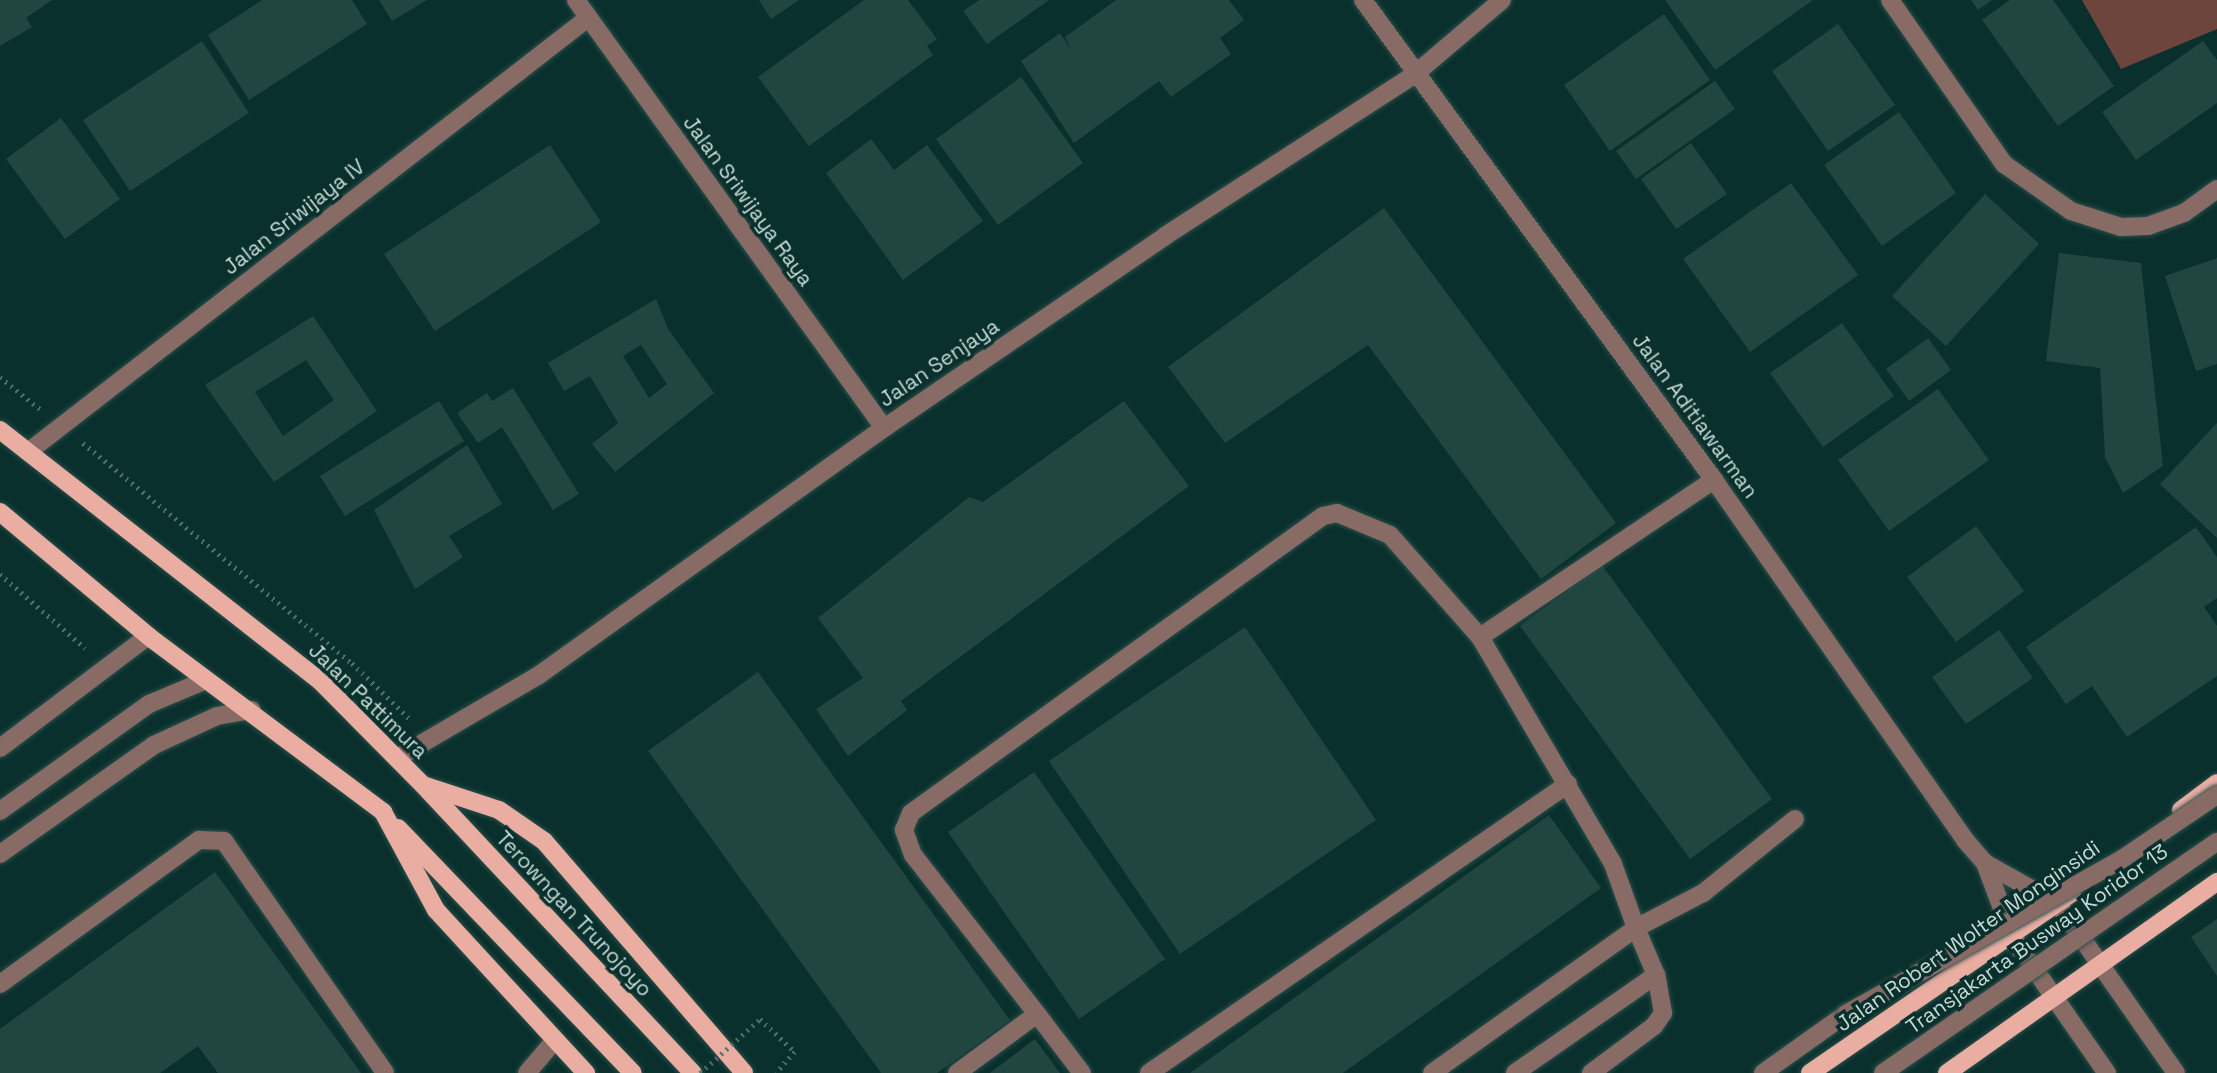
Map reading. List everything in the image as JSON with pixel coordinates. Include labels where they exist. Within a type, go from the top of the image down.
[{"type":"main road","name":"Jalan Pattimura","points":[[0,430],[320,681],[423,785],[499,810],[544,841],[744,1073]]},
{"type":"main road","points":[[0,512],[148,636],[251,710],[383,813],[633,1073]]},
{"type":"main road","name":"Jalan Robert Wolter Monginsidi","points":[[1810,1073],[2013,938],[2217,783]]},
{"type":"main road","name":"Terowngan Trunojoyo","points":[[423,785],[693,1073]]},
{"type":"main road","points":[[383,813],[436,910],[586,1073]]},
{"type":"main road","points":[[1947,1073],[2217,881]]},
{"type":"street","name":"Jalan Sriwijaya Raya","points":[[576,0],[884,428]]},
{"type":"street","name":"Jalan Aditiawarman","points":[[1363,0],[1714,480],[1985,863],[2013,938],[2108,1073]]},
{"type":"street","name":"Jalan Senjaya","points":[[397,758],[539,675],[884,428],[1415,74],[1502,0]]},
{"type":"street","points":[[1890,0],[2004,164],[2071,211],[2121,227],[2148,226],[2184,213],[2217,189]]},
{"type":"street","name":"Jalan Sriwijaya IV","points":[[28,452],[588,18]]},
{"type":"street","points":[[1480,637],[1714,480]]},
{"type":"street","points":[[1082,1073],[913,855],[904,830],[911,813],[1323,516],[1349,514],[1390,535],[1480,637],[1613,864],[1656,975],[1663,1013],[1654,1026],[1591,1073]]},
{"type":"street","points":[[0,748],[110,669],[148,636]]},
{"type":"street","points":[[0,811],[149,704],[206,680]]},
{"type":"street","points":[[0,854],[154,745],[217,716],[251,710]]},
{"type":"street","points":[[1149,1073],[1568,784]]},
{"type":"street","points":[[1763,1073],[1846,1014],[2122,859],[2217,795]]},
{"type":"street","points":[[1432,1073],[1636,928],[1703,893],[1795,819]]},
{"type":"street","points":[[0,984],[199,840],[223,841],[385,1073]]},
{"type":"street","name":"Transjakarta Busway Koridor 13","points":[[1883,1073],[2217,842]]},
{"type":"street","name":"Jalan Aditiawarman","points":[[1985,863],[2058,904],[2097,965],[2176,1073]]},
{"type":"street","points":[[1515,1073],[1656,975]]},
{"type":"street","points":[[957,1073],[1037,1014]]},
{"type":"street","points":[[527,1073],[555,1040]]},
{"type":"path","name":"Jalan Pattimura","points":[[0,377],[352,663],[430,738]]},
{"type":"path","points":[[0,574],[110,669]]},
{"type":"path","points":[[700,1073],[760,1020],[796,1052],[776,1073]]},
{"type":"shaded area","points":[[2082,0],[2217,0],[2217,29],[2121,69]]},
{"type":"building","points":[[0,0],[52,0],[26,18],[32,27],[0,46]]},
{"type":"building","points":[[262,0],[352,0],[367,24],[249,100],[208,35]]},
{"type":"building","points":[[379,0],[427,0],[392,21]]},
{"type":"building","points":[[759,0],[799,0],[771,19]]},
{"type":"building","points":[[864,0],[908,0],[937,39],[927,46],[933,55],[809,146],[758,77]]},
{"type":"building","points":[[979,0],[1049,0],[987,44],[963,11]]},
{"type":"building","points":[[1116,0],[1229,0],[1244,20],[1220,38],[1231,54],[1171,97],[1159,81],[1074,143],[1021,61],[1060,33],[1071,50],[1065,37]]},
{"type":"building","points":[[1665,0],[1813,0],[1715,70]]},
{"type":"building","points":[[1971,0],[1992,0],[1978,10]]},
{"type":"building","points":[[2010,0],[2053,0],[2114,86],[2058,126],[1982,20]]},
{"type":"building","points":[[1664,14],[1710,80],[1610,151],[1564,85]]},
{"type":"building","points":[[1838,24],[1895,105],[1828,151],[1772,71]]},
{"type":"building","points":[[202,41],[249,113],[130,191],[83,120]]},
{"type":"building","points":[[2203,41],[2217,60],[2217,103],[2136,160],[2102,112]]},
{"type":"building","points":[[1021,77],[1083,163],[998,225],[936,139]]},
{"type":"building","points":[[1715,81],[1735,109],[1636,179],[1616,151]]},
{"type":"building","points":[[1899,112],[1956,193],[1882,246],[1824,165]]},
{"type":"building","points":[[61,118],[120,199],[65,239],[6,159]]},
{"type":"building","points":[[871,139],[894,170],[927,145],[983,221],[903,280],[826,173]]},
{"type":"building","points":[[1691,143],[1727,194],[1676,229],[1641,179]]},
{"type":"building","points":[[550,145],[601,222],[435,331],[384,254]]},
{"type":"building","points":[[1791,183],[1858,275],[1750,352],[1683,259]]},
{"type":"building","points":[[1985,194],[2039,244],[1946,346],[1892,296]]},
{"type":"building","points":[[1384,208],[1616,523],[1541,579],[1368,345],[1225,443],[1168,367]]},
{"type":"building","points":[[2059,253],[2141,263],[2163,466],[2123,493],[2105,457],[2100,368],[2046,361]]},
{"type":"building","points":[[2217,258],[2217,364],[2196,371],[2165,276]]},
{"type":"building","points":[[656,299],[668,329],[714,393],[615,472],[592,444],[618,423],[590,376],[564,391],[548,363]],"holes":[[[641,345],[667,384],[649,398],[623,356]]]},
{"type":"building","points":[[313,316],[377,411],[274,482],[205,385]],"holes":[[[306,360],[334,400],[283,436],[255,392]]]},
{"type":"building","points":[[1842,323],[1894,396],[1823,447],[1770,373]]},
{"type":"building","points":[[1928,338],[1951,370],[1909,401],[1886,369]]},
{"type":"building","points":[[513,388],[579,494],[553,510],[502,427],[478,443],[457,413],[487,393],[492,401]]},
{"type":"building","points":[[1938,389],[1989,460],[1889,531],[1838,460]]},
{"type":"building","points":[[439,401],[464,441],[345,516],[320,476]]},
{"type":"building","points":[[1124,401],[1189,486],[901,701],[907,710],[848,756],[816,709],[863,678],[818,618],[969,497],[983,502]]},
{"type":"building","points":[[2217,423],[2217,538],[2160,484]]},
{"type":"building","points":[[467,445],[502,504],[449,536],[463,557],[415,589],[374,510]]},
{"type":"building","points":[[1976,526],[2024,591],[1956,642],[1907,577]]},
{"type":"building","points":[[2196,527],[2217,557],[2217,598],[2204,607],[2217,626],[2217,676],[2127,737],[2092,686],[2066,704],[2026,647]]},
{"type":"building","points":[[1602,565],[1772,799],[1690,859],[1520,626]]},
{"type":"building","points":[[1245,627],[1376,820],[1180,954],[1049,761]]},
{"type":"building","points":[[1999,630],[2033,678],[1966,724],[1932,677]]},
{"type":"building","points":[[758,672],[1010,1020],[937,1073],[881,1073],[648,751]]},
{"type":"building","points":[[1034,772],[1165,959],[1079,1019],[948,832]]},
{"type":"building","points":[[1549,815],[1601,888],[1343,1073],[1190,1073]]},
{"type":"building","points":[[215,872],[361,1073],[218,1073],[198,1046],[160,1073],[0,1073],[0,1029]]},
{"type":"building","points":[[2217,919],[2217,976],[2191,937]]},
{"type":"building","points":[[1035,1039],[1060,1073],[990,1073]]}]
